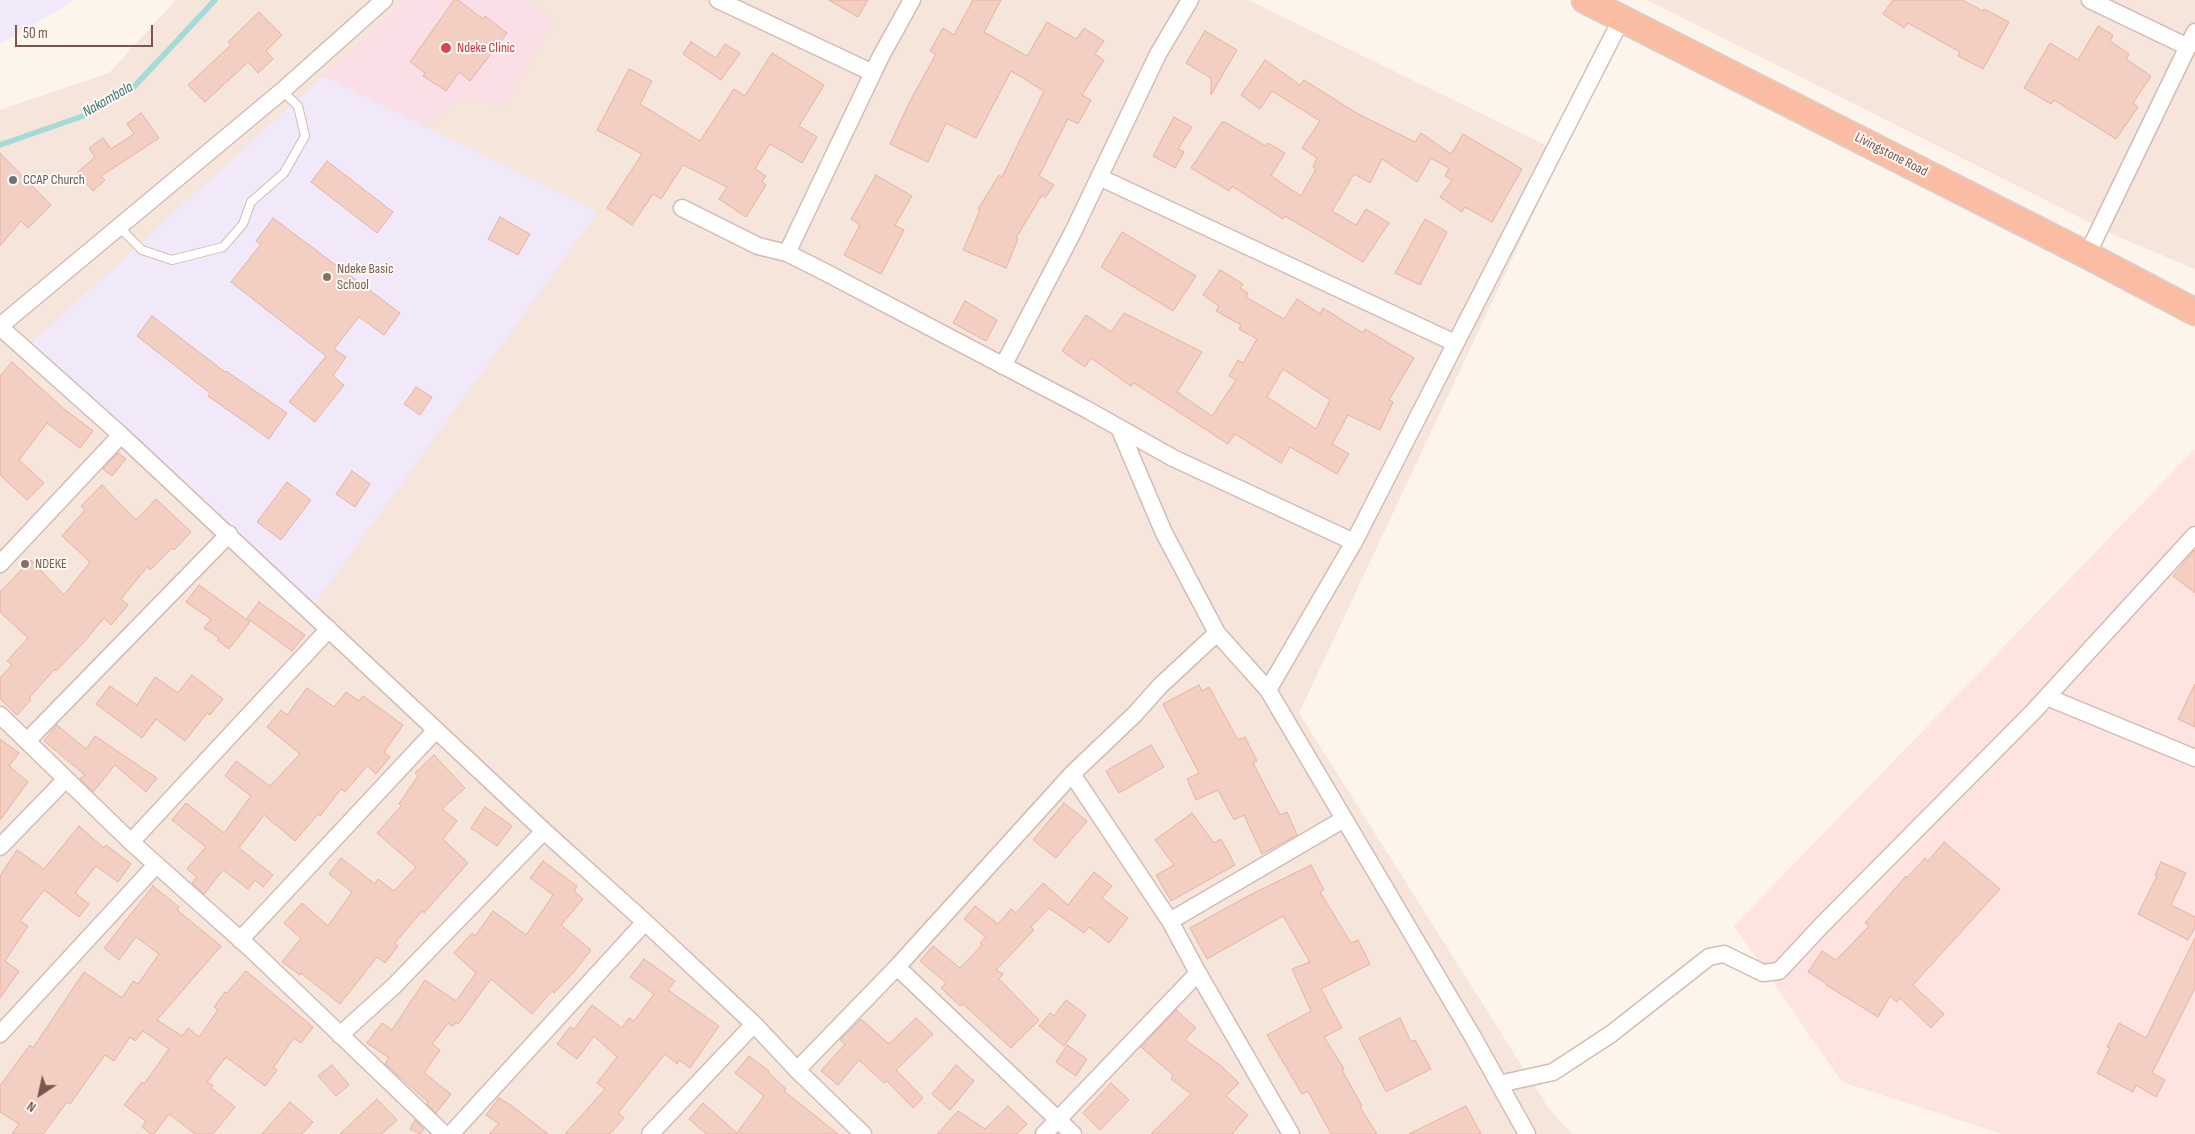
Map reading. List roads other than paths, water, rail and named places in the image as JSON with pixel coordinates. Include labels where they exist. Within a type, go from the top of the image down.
[{"type":"highway","name":"Livingstone Road","points":[[1585,0],[2087,255],[2195,312]]},
{"type":"street","points":[[384,0],[282,91],[118,226],[0,327],[230,534],[544,831],[754,1024],[853,1131]]},
{"type":"street","points":[[718,0],[873,73]]},
{"type":"street","points":[[787,253],[873,73],[912,0]]},
{"type":"street","points":[[1003,366],[1073,232],[1158,54],[1190,0]]},
{"type":"street","points":[[2090,0],[2188,47]]},
{"type":"street","points":[[1268,690],[1354,542],[1622,18]]},
{"type":"street","points":[[2087,255],[2195,32]]},
{"type":"street","points":[[1099,177],[1455,343]]},
{"type":"street","points":[[682,208],[758,246],[787,253],[1086,409],[1120,430],[1173,458],[1354,542]]},
{"type":"street","points":[[1120,430],[1164,533],[1217,633],[1268,690],[1473,1037],[1499,1084],[1521,1132]]},
{"type":"street","points":[[0,564],[121,435]]},
{"type":"street","points":[[27,741],[230,534]]},
{"type":"street","points":[[1499,1084],[1553,1072],[1611,1034],[1710,957],[1724,954],[1762,973],[1779,971],[2047,697],[2195,534]]},
{"type":"street","points":[[131,842],[329,629]]},
{"type":"street","points":[[797,1070],[897,966],[1072,774],[1135,714],[1160,686],[1217,633]]},
{"type":"street","points":[[2047,697],[2195,758]]},
{"type":"street","points":[[0,715],[131,842],[240,940],[444,1134]]},
{"type":"street","points":[[240,940],[436,730]]},
{"type":"street","points":[[1072,774],[1170,921],[1291,1134]]},
{"type":"street","points":[[0,847],[66,779]]},
{"type":"street","points":[[1170,921],[1344,819]]},
{"type":"street","points":[[340,1035],[394,986],[544,831]]},
{"type":"street","points":[[0,1034],[156,864]]},
{"type":"street","points":[[452,1134],[645,922]]},
{"type":"street","points":[[897,966],[1073,1134]]},
{"type":"street","points":[[1044,1134],[1198,973]]},
{"type":"street","points":[[650,1134],[754,1024]]},
{"type":"lane","points":[[118,226],[142,250],[172,260],[223,247],[243,224],[251,202],[284,173],[305,136],[298,106],[282,91]]},
{"type":"waterway","name":"Nakambala","points":[[0,145],[83,116],[131,90],[215,0]]},
{"type":"place","name":"Ndeke Clinic","points":[[446,48]]},
{"type":"place","name":"CCAP Church","points":[[13,180]]},
{"type":"place","name":"Ndeke Basic School","points":[[327,277]]},
{"type":"place","name":"NDEKE","points":[[25,564]]}]
